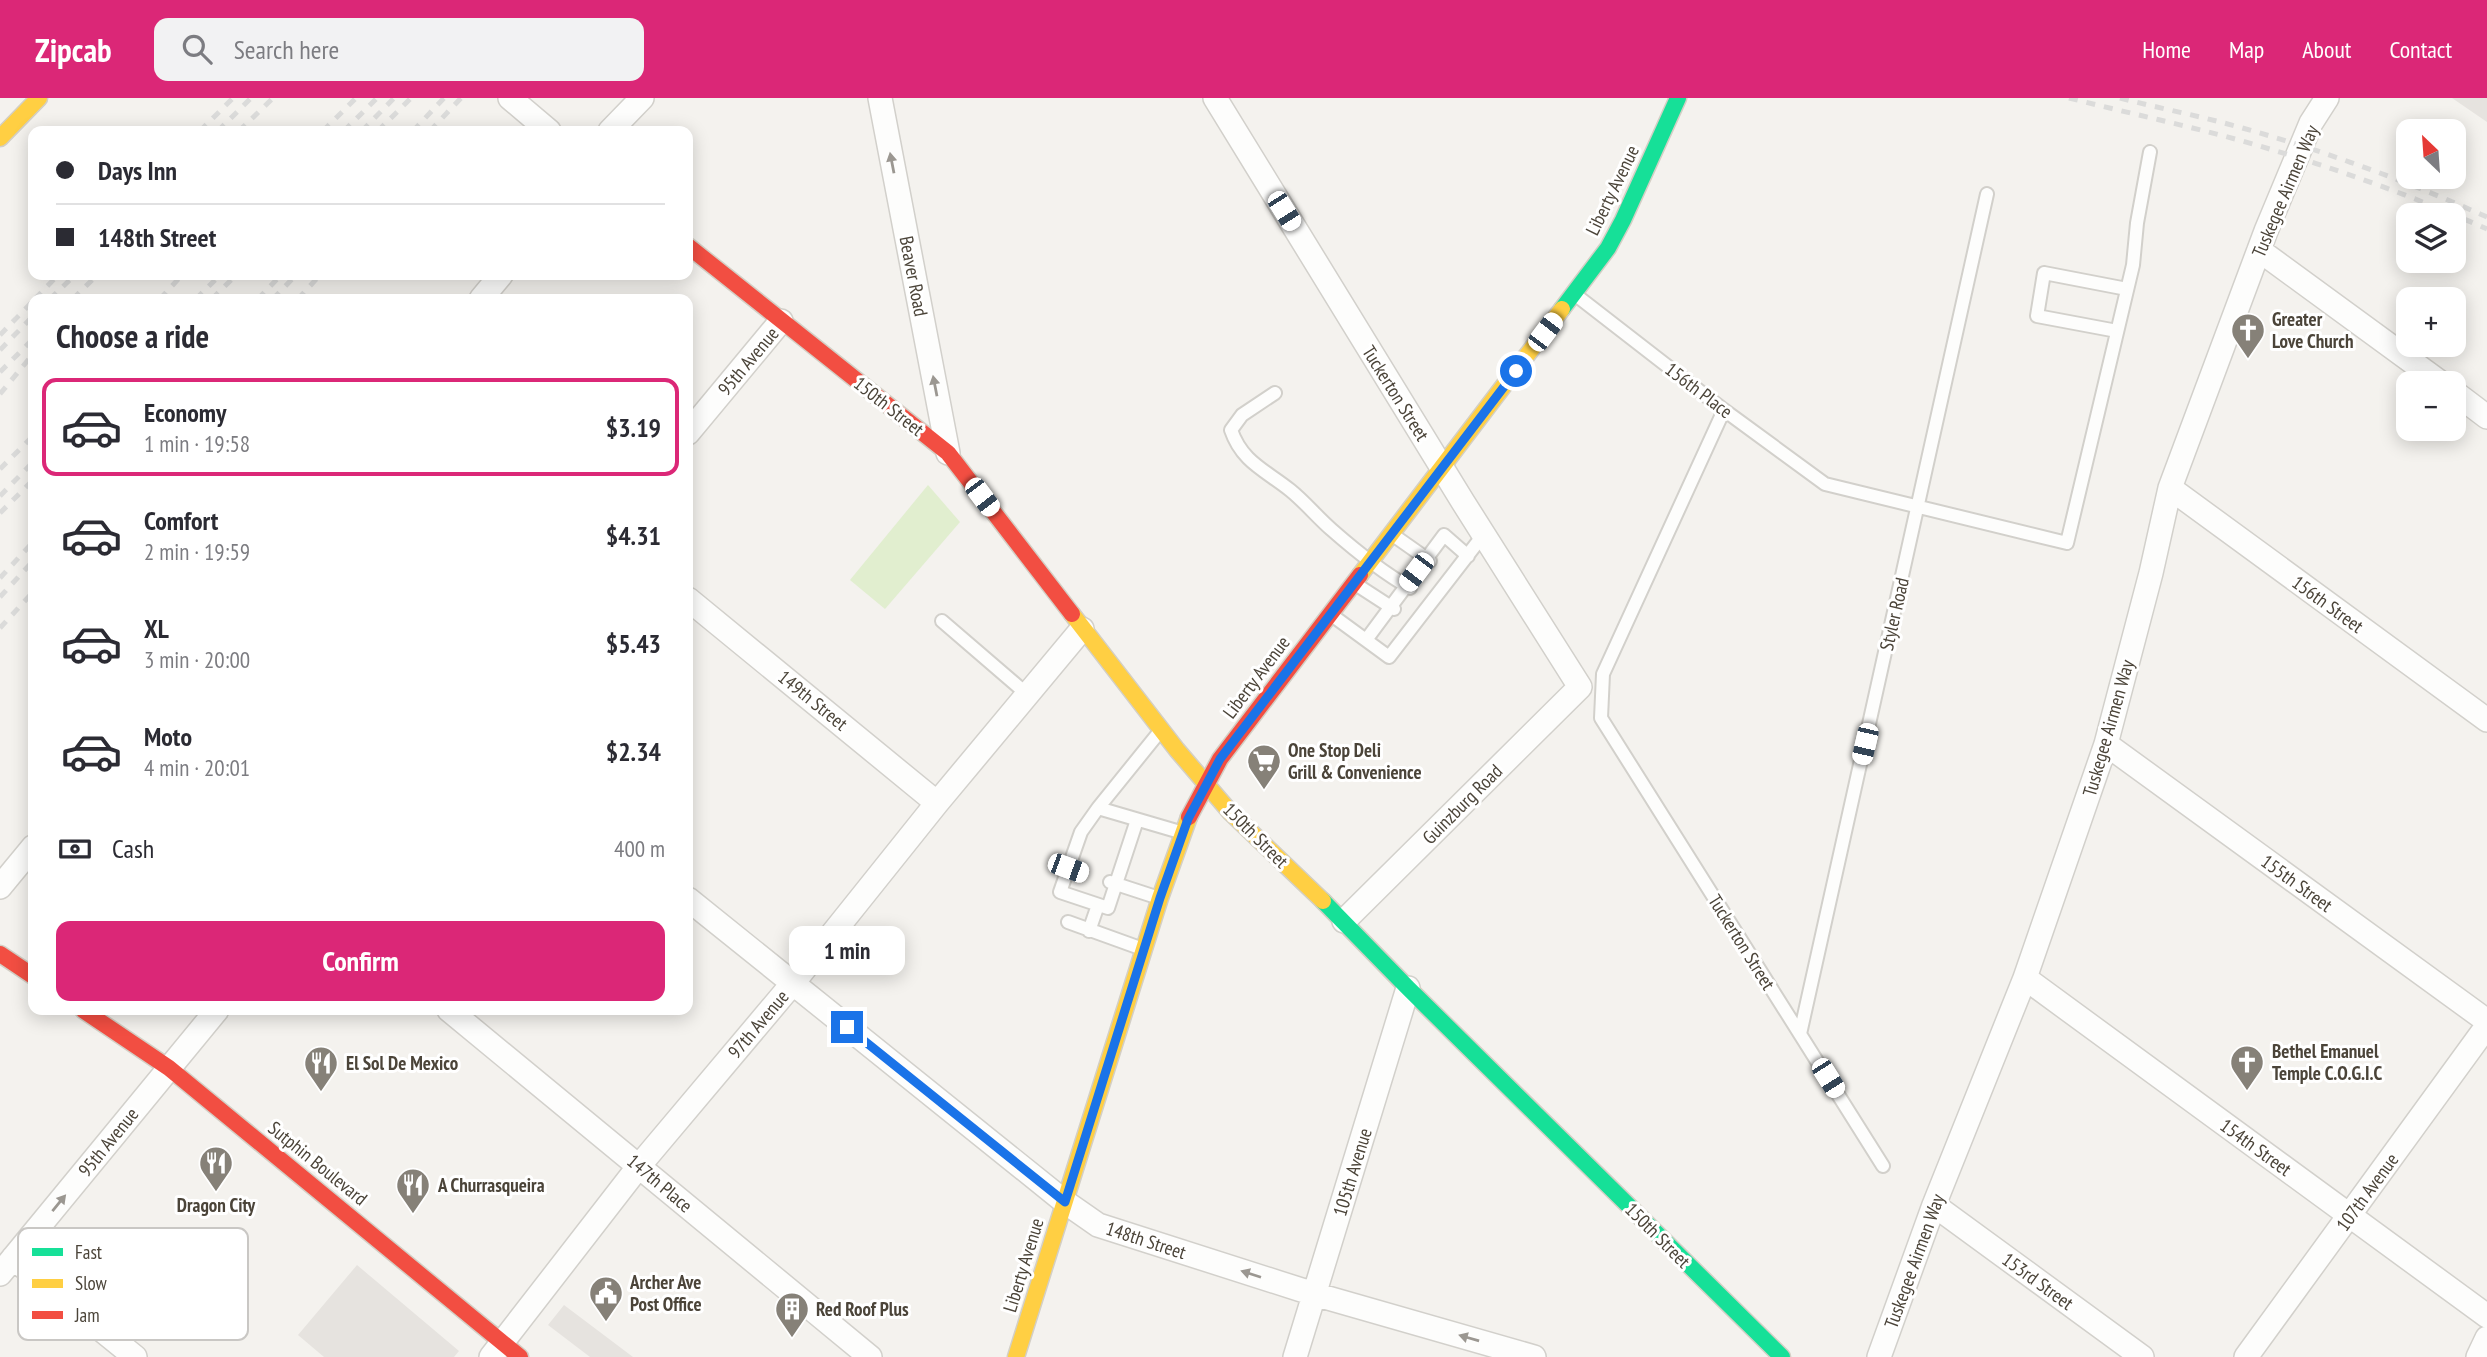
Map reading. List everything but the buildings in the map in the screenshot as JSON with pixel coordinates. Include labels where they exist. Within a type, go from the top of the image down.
[{"type":"main road","points":[[0,138],[39,98]]},
{"type":"main road","name":"Liberty Avenue","points":[[1016,1357],[1160,898],[1196,802],[1220,759],[1616,235],[1678,98]]},
{"type":"main road","name":"150th Street","points":[[693,250],[948,453],[1161,730],[1231,813],[1344,921],[1408,988],[1782,1357]]},
{"type":"main road","points":[[0,954],[28,973]]},
{"type":"main road","name":"Sutphin Boulevard","points":[[90,1015],[169,1068],[505,1352]]},
{"type":"street","points":[[510,98],[543,126]]},
{"type":"street","points":[[615,126],[642,98]]},
{"type":"street","name":"Beaver Road","points":[[880,98],[948,453]]},
{"type":"street","name":"Tuckerton Street","points":[[1215,98],[1441,467],[1580,687]]},
{"type":"street","name":"Tuskegee Airmen Way","points":[[1879,1357],[1934,1205],[2025,978],[2106,744],[2151,573],[2170,488],[2259,250],[2311,123],[2327,98]]},
{"type":"street","points":[[2259,250],[2425,371]]},
{"type":"street","points":[[485,294],[497,280]]},
{"type":"street","name":"95th Avenue","points":[[693,427],[781,321]]},
{"type":"street","points":[[2466,401],[2487,417]]},
{"type":"street","name":"156th Street","points":[[2170,488],[2487,720]]},
{"type":"street","name":"149th Street","points":[[693,602],[937,803]]},
{"type":"street","name":"97th Avenue","points":[[505,1352],[639,1166],[793,983],[937,803],[1082,629]]},
{"type":"street","name":"Guinzburg Road","points":[[1344,921],[1580,687]]},
{"type":"street","name":"155th Street","points":[[2106,744],[2487,1024]]},
{"type":"street","points":[[4,875],[28,852]]},
{"type":"street","name":"148th Street","points":[[693,903],[1065,1202],[1098,1225],[1314,1294],[1534,1357]]},
{"type":"street","name":"154th Street","points":[[2025,978],[2487,1316]]},
{"type":"street","name":"105th Avenue","points":[[1295,1357],[1408,988]]},
{"type":"street","name":"95th Avenue","points":[[38,1228],[213,1015]]},
{"type":"street","name":"147th Place","points":[[455,1015],[870,1357]]},
{"type":"street","name":"107th Avenue","points":[[2246,1357],[2487,1024]]},
{"type":"street","name":"153rd Street","points":[[1934,1205],[2142,1357]]},
{"type":"street","points":[[2478,1357],[2487,1338]]},
{"type":"street","points":[[111,1340],[135,1357]]},
{"type":"lane","points":[[1918,506],[2067,542],[2127,289],[2150,152]]},
{"type":"lane","name":"Styler Road","points":[[1800,1034],[1987,194]]},
{"type":"lane","points":[[2118,331],[2037,316],[2044,273],[2127,289]]},
{"type":"lane","name":"156th Place","points":[[1574,294],[1825,484],[1918,506]]},
{"type":"lane","points":[[1275,393],[1242,415],[1231,430],[1237,447],[1260,470],[1290,490],[1370,562],[1408,587]]},
{"type":"lane","name":"Tuckerton Street","points":[[1724,410],[1603,674],[1601,718],[1883,1166]]},
{"type":"lane","points":[[1391,534],[1428,560]]},
{"type":"lane","points":[[1330,613],[1389,657],[1449,574],[1468,556],[1484,534]]},
{"type":"lane","points":[[1366,640],[1408,587],[1444,535],[1468,556]]},
{"type":"lane","points":[[1354,583],[1392,608]]},
{"type":"lane","points":[[942,621],[1028,695]]},
{"type":"lane","points":[[1160,898],[1108,892],[1060,892],[1079,836],[1093,824],[1098,808],[1161,730]]},
{"type":"lane","points":[[1098,808],[1183,833]]},
{"type":"lane","points":[[1089,931],[1108,892],[1127,835],[1137,820]]},
{"type":"lane","points":[[1079,836],[1093,841]]},
{"type":"lane","points":[[1063,881],[1080,880],[1068,868]]},
{"type":"lane","points":[[1068,922],[1144,949]]},
{"type":"green space","points":[[928,485],[960,522],[885,609],[850,580]]},
{"type":"shaded area","points":[[2452,98],[2487,98],[2487,122]]},
{"type":"shaded area","points":[[357,1265],[459,1351],[454,1357],[324,1357],[298,1335]]},
{"type":"shaded area","points":[[564,1305],[633,1357],[590,1357],[548,1325]]},
{"type":"railway","points":[[205,126],[233,98]]},
{"type":"railway","points":[[223,126],[251,98]]},
{"type":"railway","points":[[244,126],[273,98]]},
{"type":"railway","points":[[328,126],[356,98]]},
{"type":"railway","points":[[349,126],[377,98]]},
{"type":"railway","points":[[367,126],[394,98]]},
{"type":"railway","points":[[383,126],[411,98]]},
{"type":"railway","points":[[418,126],[444,98]]},
{"type":"railway","points":[[435,126],[461,98]]},
{"type":"railway","points":[[2069,98],[2299,158],[2394,191],[2487,229]]},
{"type":"railway","points":[[2120,98],[2291,142],[2390,177],[2487,217]]},
{"type":"railway","points":[[40,294],[53,280]]},
{"type":"railway","points":[[55,294],[70,280]]},
{"type":"railway","points":[[78,294],[92,280]]},
{"type":"railway","points":[[165,294],[177,280]]},
{"type":"railway","points":[[201,294],[215,280]]},
{"type":"railway","points":[[217,294],[231,280]]},
{"type":"railway","points":[[263,294],[276,280]]},
{"type":"railway","points":[[278,294],[291,280]]},
{"type":"railway","points":[[303,294],[315,280]]},
{"type":"railway","points":[[0,335],[28,306]]},
{"type":"railway","points":[[0,350],[28,321]]},
{"type":"railway","points":[[0,372],[28,344]]},
{"type":"railway","points":[[0,394],[28,360]]},
{"type":"railway","points":[[0,469],[28,441]]},
{"type":"railway","points":[[0,496],[28,467]]},
{"type":"railway","points":[[0,513],[28,485]]},
{"type":"railway","points":[[0,578],[28,547]]},
{"type":"railway","points":[[0,597],[28,566]]},
{"type":"railway","points":[[0,628],[28,597]]},
{"type":"traffic: fast","points":[[1562,309],[1608,248],[1678,98]]},
{"type":"traffic: fast","points":[[1323,901],[1782,1357]]},
{"type":"traffic: slow","points":[[0,138],[39,98]]},
{"type":"traffic: slow","points":[[1360,575],[1562,309]]},
{"type":"traffic: slow","points":[[1072,614],[1177,750],[1231,813],[1323,901]]},
{"type":"traffic: slow","points":[[1016,1357],[1160,898],[1189,817]]},
{"type":"traffic: jam","points":[[693,250],[948,453],[1072,614]]},
{"type":"traffic: jam","points":[[1189,817],[1220,759],[1360,575]]},
{"type":"traffic: jam","points":[[0,954],[28,973]]},
{"type":"traffic: jam","points":[[90,1015],[169,1068],[520,1357]]},
{"type":"place","name":"Greater Love Church","points":[[2248,360]]},
{"type":"place","name":"One Stop Deli Grill & Convenience","points":[[1264,791]]},
{"type":"place","name":"Bethel Emanuel Temple C.O.G.I.C","points":[[2247,1092]]},
{"type":"place","name":"El Sol De Mexico","points":[[321,1093]]},
{"type":"place","name":"Dragon City","points":[[216,1193]]},
{"type":"place","name":"A Churrasqueira","points":[[413,1215]]},
{"type":"place","name":"Archer Ave Post Office","points":[[606,1323]]},
{"type":"place","name":"Red Roof Plus","points":[[792,1339]]},
{"type":"route","points":[[847,1027],[1065,1202],[1136,971],[1196,802],[1220,759],[1516,371]]}]
